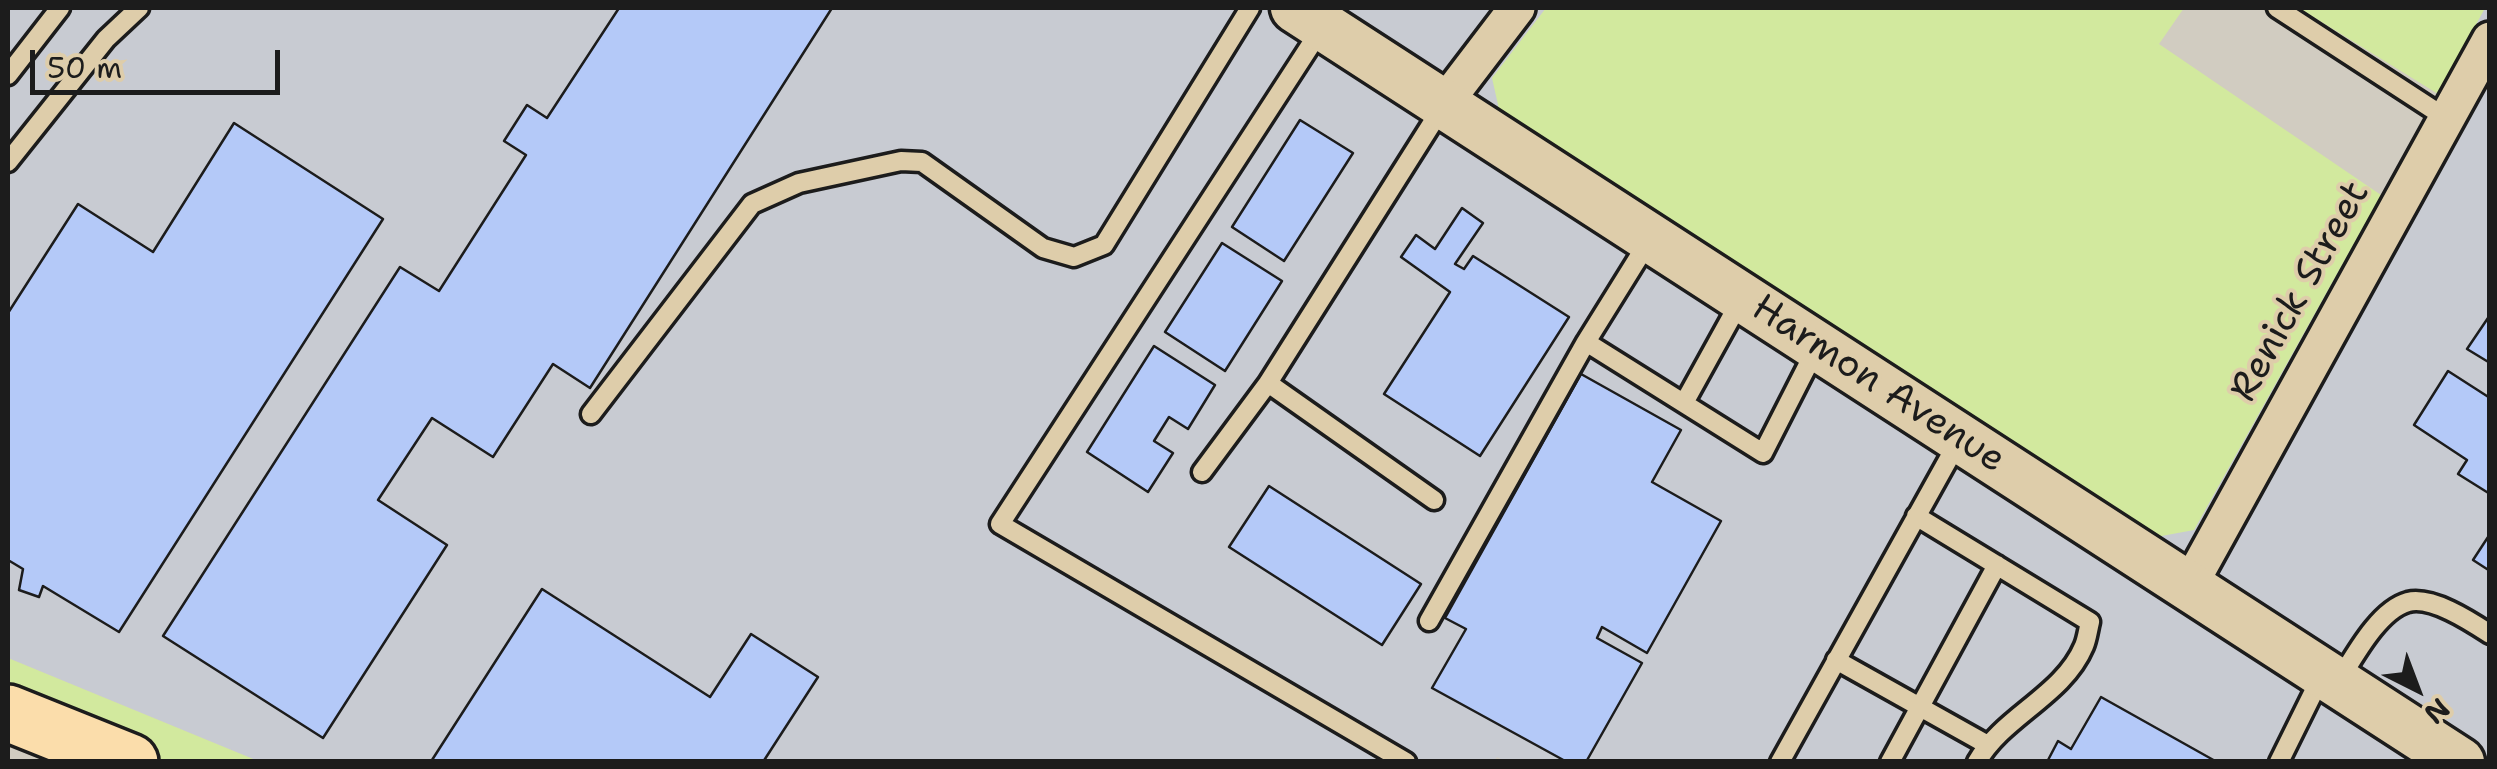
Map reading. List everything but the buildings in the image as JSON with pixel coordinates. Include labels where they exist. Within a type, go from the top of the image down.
[{"type":"highway","points":[[8,713],[130,762]]},
{"type":"main road","name":"Harmon Avenue","points":[[1309,16],[2460,762]]},
{"type":"street","points":[[1443,105],[1517,8]]},
{"type":"street","name":"Renick Street","points":[[2188,586],[2490,40]]},
{"type":"lane","points":[[8,75],[60,8]]},
{"type":"lane","points":[[8,162],[106,39],[139,8]]},
{"type":"lane","points":[[591,414],[752,204],[799,182],[901,160],[922,162],[1043,248],[1074,257],[1104,244],[1250,8]]},
{"type":"lane","points":[[2277,8],[2446,118]]},
{"type":"lane","points":[[1309,16],[1000,524],[1406,762]]},
{"type":"lane","points":[[1202,472],[1268,383],[1443,105]]},
{"type":"lane","points":[[1429,621],[1586,342],[1650,238]]},
{"type":"lane","points":[[1684,403],[1742,298]]},
{"type":"lane","points":[[1586,342],[1762,452],[1818,346]]},
{"type":"lane","points":[[1268,383],[1434,500]]},
{"type":"lane","points":[[1780,762],[1960,437]]},
{"type":"lane","points":[[1916,516],[2090,622],[2084,646],[2063,677],[1986,744],[1976,762]]},
{"type":"lane","points":[[1890,762],[1997,566]]},
{"type":"lane","points":[[2280,762],[2330,678],[2387,614],[2410,602],[2435,604],[2490,634]]},
{"type":"lane","points":[[1836,660],[1986,744]]},
{"type":"shaded area","points":[[8,8],[1546,8],[1492,78],[2194,530],[2485,8],[2489,8],[2489,761],[1506,762],[1497,757],[1493,762],[258,761],[8,658]]},
{"type":"green space","points":[[1546,8],[2184,8],[2159,44],[2381,195],[2194,530],[2140,540],[1501,118],[1492,78]]},
{"type":"green space","points":[[2299,8],[2485,8],[2438,94]]},
{"type":"green space","points":[[8,658],[258,761],[102,761],[8,722]]}]
